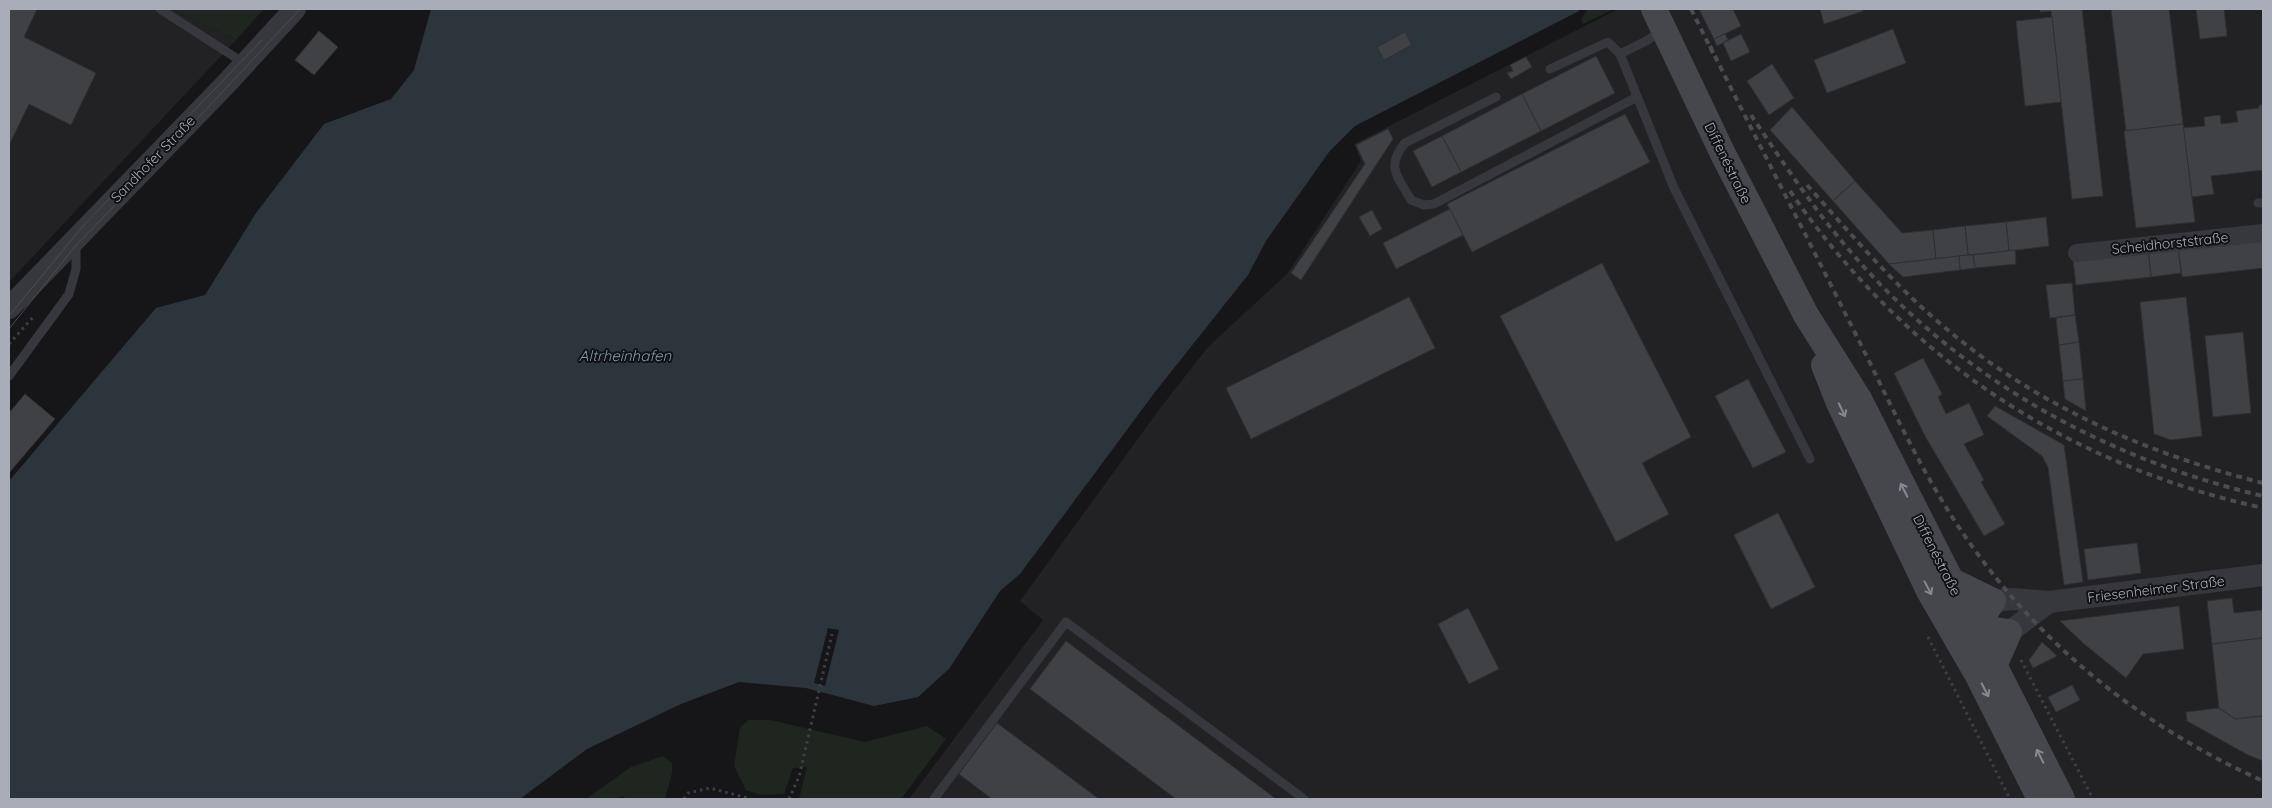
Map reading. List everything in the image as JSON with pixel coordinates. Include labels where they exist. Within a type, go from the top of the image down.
[{"type":"main road","name":"Diffenéstraße","points":[[1659,18],[1723,154],[1806,315],[1859,399],[1950,580],[1968,638],[2034,794]]},
{"type":"main road","name":"Diffenéstraße","points":[[1806,315],[1839,403],[1885,502],[1937,628]]},
{"type":"main road","points":[[1950,580],[1993,601],[1968,638]]},
{"type":"main road","points":[[1937,628],[1968,638],[2009,632]]},
{"type":"main road","points":[[1994,666],[2009,632]]},
{"type":"main road","name":"Diffenéstraße","points":[[1968,638],[1994,666],[2062,799]]},
{"type":"street","name":"Sandhofer Straße","points":[[9,308],[295,9]]},
{"type":"street","name":"Scheidhorststraße","points":[[2077,253],[2263,233]]},
{"type":"street","name":"Friesenheimer Straße","points":[[1993,601],[2013,599],[2049,602],[2263,575]]},
{"type":"street","name":"Friesenheimer Straße","points":[[2009,632],[2049,602]]},
{"type":"lane","points":[[160,9],[244,64]]},
{"type":"lane","points":[[1620,54],[1648,40],[1659,18]]},
{"type":"lane","points":[[1550,69],[1608,42],[1620,54],[1674,188],[1810,459]]},
{"type":"lane","points":[[1496,97],[1405,143],[1395,155],[1394,168],[1411,200],[1424,205],[1434,204],[1637,97]]},
{"type":"lane","points":[[9,376],[69,294],[76,269],[77,244],[74,242]]},
{"type":"lane","points":[[934,799],[1066,622],[1304,799]]},
{"type":"path","points":[[1937,628],[2010,799]]},
{"type":"path","points":[[2009,632],[2092,798],[2087,799]]},
{"type":"path","points":[[789,799],[799,777],[832,634]]},
{"type":"path","points":[[684,799],[688,793],[710,788],[751,799]]},
{"type":"shaded area","points":[[9,9],[172,9],[236,40],[9,282]]},
{"type":"shaded area","points":[[172,9],[264,9],[236,40]]},
{"type":"shaded area","points":[[1588,9],[1614,9],[1583,24],[1581,20]]},
{"type":"shaded area","points":[[1618,9],[2263,9],[2263,799],[909,799],[1043,620],[1020,601],[1161,407],[1208,347],[1287,274],[1361,161],[1354,144]]},
{"type":"shaded area","points":[[748,720],[770,720],[865,742],[927,726],[946,739],[901,799],[799,799],[807,767],[793,768],[784,794],[760,795],[746,790],[734,766],[740,728]]},
{"type":"shaded area","points":[[663,756],[672,763],[672,773],[665,799],[625,799],[624,796],[614,799],[586,799],[631,767]]},
{"type":"water","name":"Altrheinhafen","points":[[431,9],[1578,9],[1579,11],[1355,126],[1329,152],[1266,241],[1248,275],[1155,392],[1020,574],[1000,591],[949,669],[918,697],[874,706],[806,688],[739,682],[681,704],[587,749],[520,799],[9,799],[9,481],[156,308],[205,295],[256,213],[324,124],[391,99],[414,70]]},
{"type":"pier","points":[[828,628],[839,630],[825,686],[814,683]]},
{"type":"building","points":[[9,9],[37,9],[24,37],[96,73],[71,125],[29,104],[9,145]]},
{"type":"building","points":[[1699,9],[1733,9],[1741,26],[1714,39]]},
{"type":"building","points":[[1820,9],[1862,9],[1863,11],[1824,24]]},
{"type":"building","points":[[2040,9],[2082,9],[2103,196],[2072,199],[2051,11],[2040,12]]},
{"type":"building","points":[[2111,9],[2169,9],[2183,124],[2126,131]]},
{"type":"building","points":[[2196,9],[2224,9],[2227,36],[2200,39]]},
{"type":"building","points":[[2052,17],[2061,102],[2025,106],[2016,21]]},
{"type":"building","points":[[1893,29],[1906,63],[1827,93],[1814,60]]},
{"type":"building","points":[[319,31],[338,47],[314,75],[295,60]]},
{"type":"building","points":[[1405,32],[1412,45],[1384,60],[1377,47]]},
{"type":"building","points":[[1725,34],[1728,40],[1717,46],[1714,39]]},
{"type":"building","points":[[1741,34],[1750,52],[1731,61],[1723,43]]},
{"type":"building","points":[[1596,56],[1615,93],[1541,131],[1522,94]]},
{"type":"building","points":[[1526,57],[1532,67],[1511,79],[1507,73],[1513,71],[1510,65]]},
{"type":"building","points":[[1772,64],[1794,98],[1769,115],[1747,81]]},
{"type":"building","points":[[1522,94],[1541,131],[1461,172],[1442,136]]},
{"type":"building","points":[[2259,105],[2263,105],[2263,170],[2211,176],[2214,194],[2192,197],[2183,128],[2205,126],[2204,117],[2220,115],[2221,124],[2238,122],[2236,111],[2259,108]]},
{"type":"building","points":[[1792,107],[1855,181],[1833,201],[1770,130]]},
{"type":"building","points":[[1625,114],[1650,162],[1472,252],[1447,204]]},
{"type":"building","points":[[2183,124],[2195,222],[2136,228],[2124,131]]},
{"type":"building","points":[[1388,129],[1393,139],[1301,280],[1291,273],[1365,164],[1356,145]]},
{"type":"building","points":[[1442,136],[1461,172],[1432,187],[1413,151]]},
{"type":"building","points":[[1855,181],[1902,233],[1933,230],[1936,259],[1889,264],[1833,201]]},
{"type":"building","points":[[1450,209],[1463,235],[1396,269],[1383,243]]},
{"type":"building","points":[[1372,210],[1382,229],[1370,236],[1359,217]]},
{"type":"building","points":[[2046,217],[2049,246],[2009,251],[2006,222]]},
{"type":"building","points":[[2006,222],[2009,251],[1968,255],[1965,226]]},
{"type":"building","points":[[1965,226],[1968,255],[1936,259],[1933,230]]},
{"type":"building","points":[[2263,237],[2263,268],[2182,277],[2178,247]]},
{"type":"building","points":[[2178,247],[2181,273],[2151,277],[2148,250]]},
{"type":"building","points":[[2015,250],[2016,264],[1975,268],[1973,255]]},
{"type":"building","points":[[2148,250],[2151,277],[2076,285],[2073,259]]},
{"type":"building","points":[[1973,255],[1975,268],[1960,270],[1959,256]]},
{"type":"building","points":[[1959,256],[1960,270],[1903,277],[1889,264]]},
{"type":"building","points":[[1602,263],[1691,437],[1642,463],[1669,514],[1616,542],[1500,316]]},
{"type":"building","points":[[2072,283],[2075,315],[2050,318],[2046,285]]},
{"type":"building","points":[[1409,297],[1435,348],[1251,439],[1226,388]]},
{"type":"building","points":[[2186,297],[2202,436],[2171,440],[2154,434],[2140,302]]},
{"type":"building","points":[[2075,315],[2079,342],[2059,345],[2056,318]]},
{"type":"building","points":[[2243,332],[2251,413],[2213,417],[2205,336]]},
{"type":"building","points":[[2079,342],[2083,379],[2063,381],[2059,345]]},
{"type":"building","points":[[1923,358],[1942,394],[1938,397],[1946,414],[1969,403],[1984,435],[1964,444],[1984,480],[1981,482],[2005,524],[1984,536],[1925,436],[1894,373]]},
{"type":"building","points":[[1748,379],[1786,452],[1753,468],[1715,396]]},
{"type":"building","points":[[2083,379],[2086,411],[2065,399],[2063,381]]},
{"type":"building","points":[[25,394],[55,419],[9,473],[9,413]]},
{"type":"building","points":[[1995,406],[2064,445],[2083,582],[2064,585],[2048,467],[2042,456],[1987,416]]},
{"type":"building","points":[[1778,513],[1815,587],[1771,609],[1734,535]]},
{"type":"building","points":[[2137,543],[2141,573],[2088,580],[2084,549]]},
{"type":"building","points":[[2232,598],[2234,613],[2263,610],[2263,638],[2212,644],[2207,601]]},
{"type":"building","points":[[2179,606],[2184,649],[2143,654],[2126,678],[2083,643],[2060,621]]},
{"type":"building","points":[[1468,608],[1499,669],[1469,684],[1438,624]]},
{"type":"building","points":[[2263,638],[2263,716],[2235,719],[2219,708],[2212,644]]},
{"type":"building","points":[[1066,641],[1276,799],[1176,799],[1030,689]]},
{"type":"building","points":[[2042,642],[2057,656],[2033,668],[2029,660]]},
{"type":"building","points":[[2072,685],[2080,700],[2056,712],[2048,697]]},
{"type":"building","points":[[2219,708],[2235,719],[2263,716],[2263,761],[2248,755],[2187,721],[2186,712]]},
{"type":"building","points":[[997,723],[1099,799],[992,799],[959,774]]},
{"type":"tram line","points":[[9,329],[77,244],[143,177],[300,9]]},
{"type":"tram line","points":[[9,316],[83,226],[262,40]]},
{"type":"railway","points":[[1691,9],[1713,53]]},
{"type":"railway","points":[[1710,46],[1919,461],[1951,516],[1969,542],[2030,617],[2064,651],[2100,682],[2178,736],[2219,760],[2263,781]]},
{"type":"railway","points":[[1751,115],[1814,206],[1856,258],[1898,302],[1943,342],[1991,378],[2041,409],[2094,437],[2148,460],[2205,480],[2263,496]]},
{"type":"railway","points":[[1807,185],[1872,258],[1925,310],[1979,354],[2016,380],[2054,403],[2135,441],[2176,457],[2263,483]]},
{"type":"railway","points":[[1790,191],[1835,251],[1885,305],[1938,353],[1995,396],[2057,432],[2122,463],[2191,489],[2263,508]]}]
